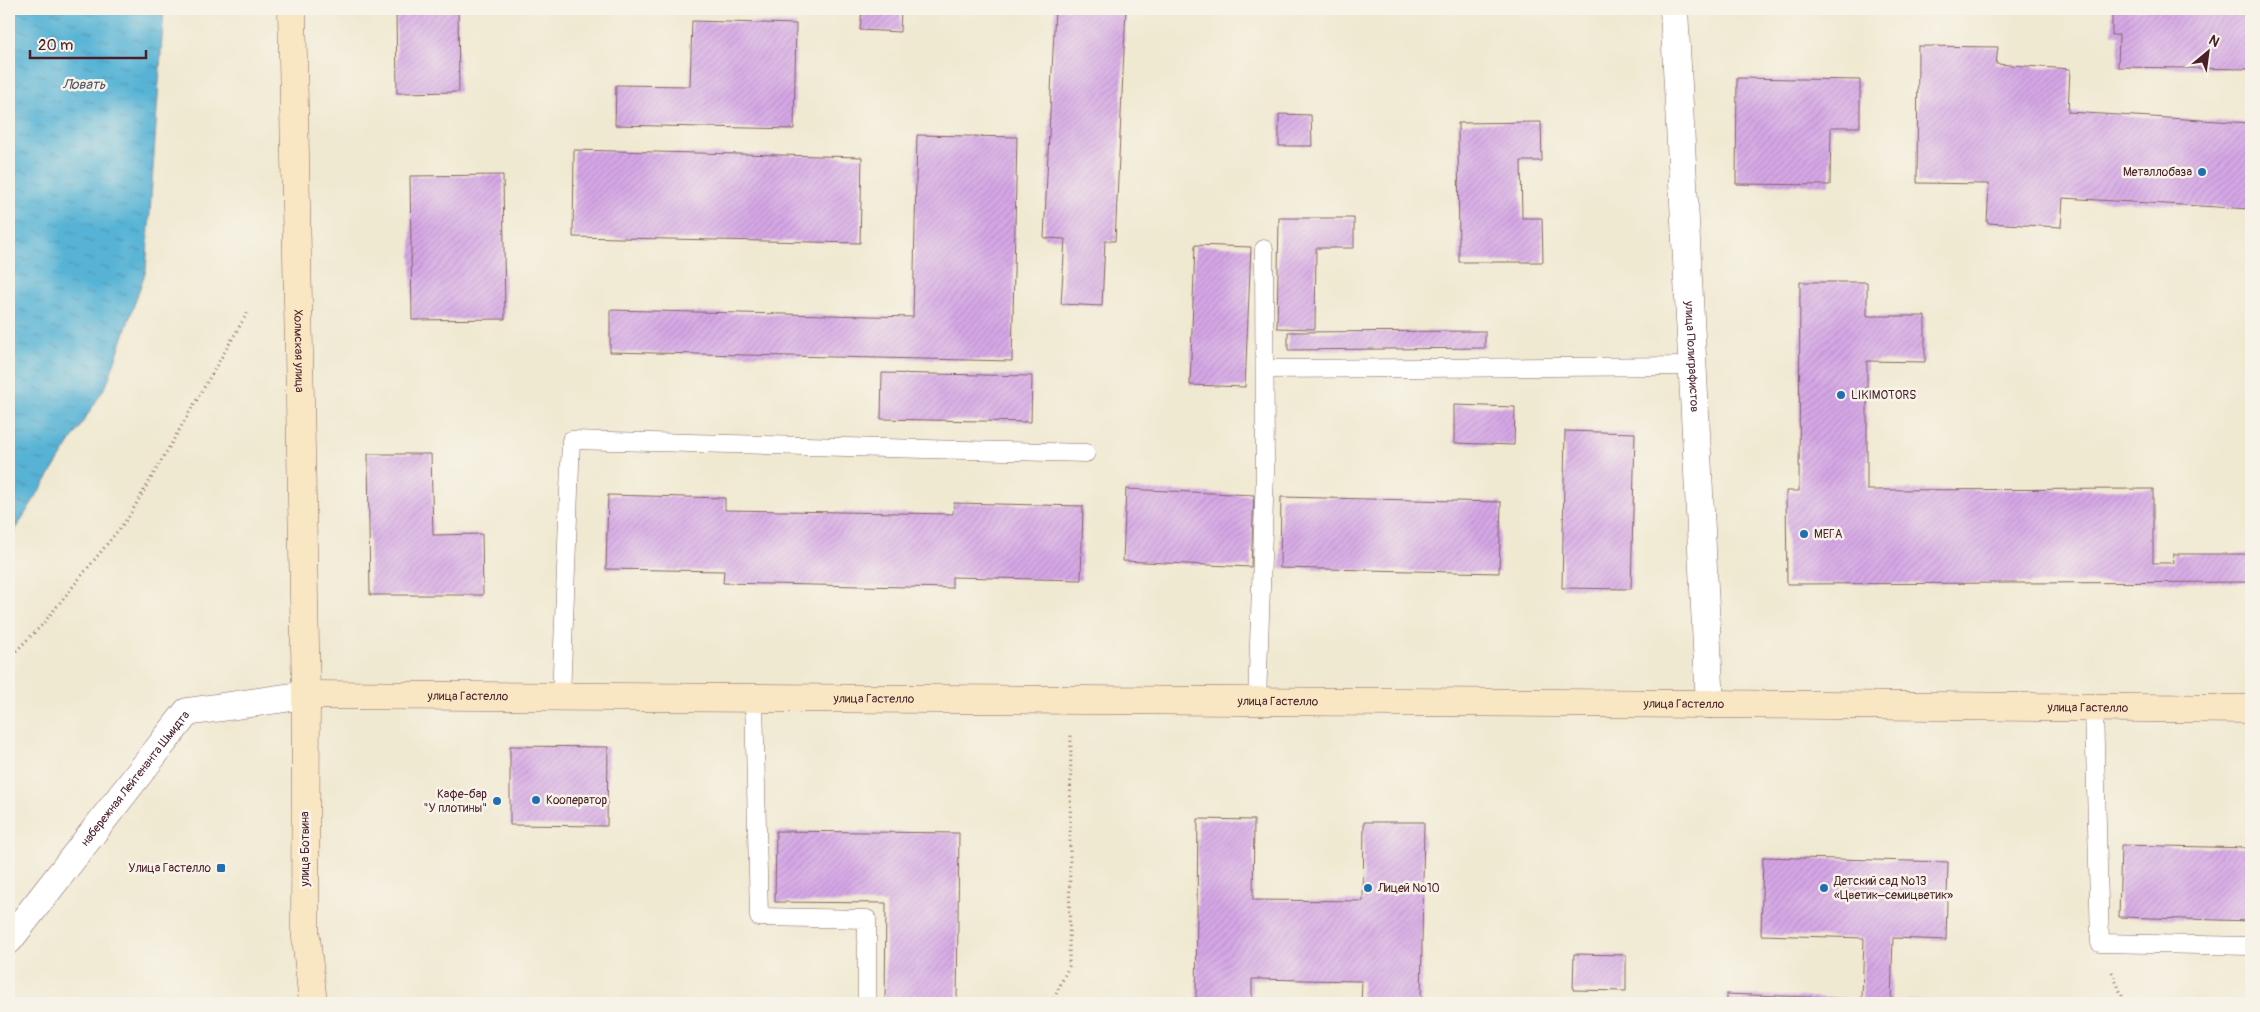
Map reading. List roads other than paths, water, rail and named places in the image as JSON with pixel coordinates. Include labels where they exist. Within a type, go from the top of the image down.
[{"type":"main road","name":"Холмская улица","points":[[292,9],[306,695]]},
{"type":"main road","name":"улица Гастелло","points":[[306,695],[1710,704],[2251,710]]},
{"type":"main road","name":"улица Ботвина","points":[[306,695],[305,928],[314,1003]]},
{"type":"street","name":"улица Полиграфистов","points":[[1674,9],[1710,704]]},
{"type":"street","name":"набережная Лейтенанта Шмидта","points":[[9,940],[187,712],[306,695]]},
{"type":"lane","points":[[1258,702],[1266,369],[1264,249]]},
{"type":"lane","points":[[1266,369],[1693,366]]},
{"type":"lane","points":[[560,697],[571,440],[1086,453]]},
{"type":"lane","points":[[754,698],[759,917],[867,919],[867,1003]]},
{"type":"lane","points":[[2094,708],[2100,943],[2251,946]]},
{"type":"water","name":"Ловать","points":[[9,9],[164,9],[146,270],[107,384],[9,539]]},
{"type":"place","name":"Металлобаза","points":[[2202,172]]},
{"type":"place","name":"LIKIMOTORS","points":[[1841,395]]},
{"type":"place","name":"МЕГА","points":[[1804,534]]},
{"type":"place","name":"Кооператор","points":[[536,800]]},
{"type":"place","name":"Кафе-бар \"У плотины\"","points":[[497,801]]},
{"type":"place","name":"Улица Гастелло","points":[[221,868]]},
{"type":"place","name":"Лицей №10","points":[[1368,888]]},
{"type":"place","name":"Детский сад №13 «Цветик–семицветик»","points":[[1824,888]]}]
